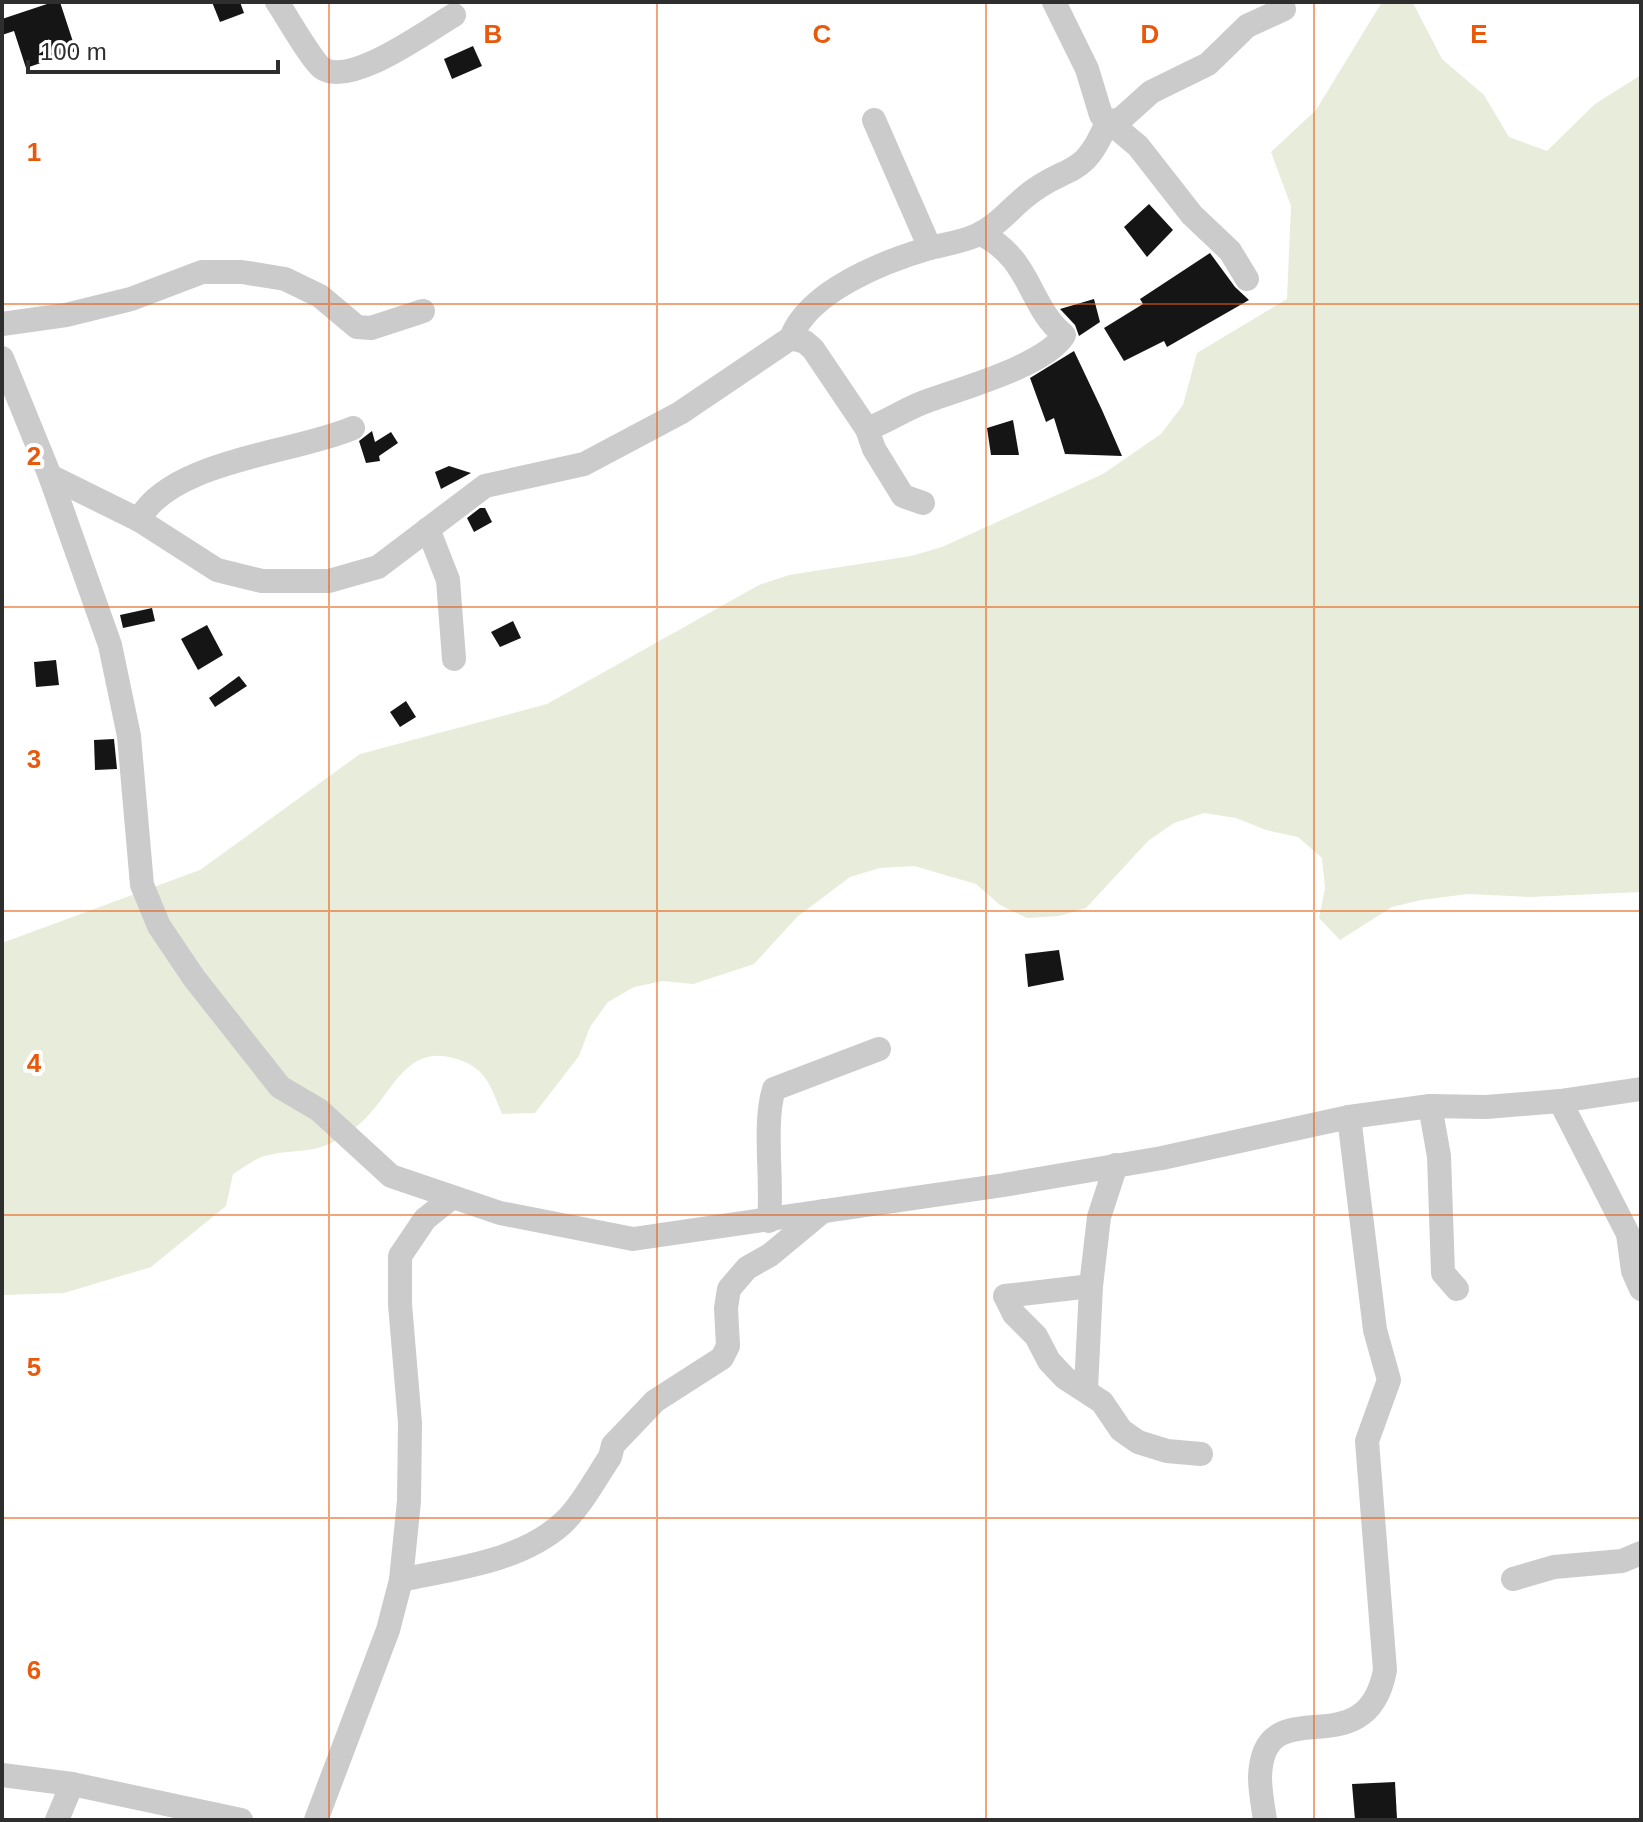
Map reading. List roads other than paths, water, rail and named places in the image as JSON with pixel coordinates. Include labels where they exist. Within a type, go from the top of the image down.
[{"type":"street","points":[[277,2],[322,68],[342,74],[364,67],[454,15]]},
{"type":"street","points":[[1054,2],[1087,69],[1101,115],[1138,146],[1192,215],[1230,251],[1247,279]]},
{"type":"street","points":[[1107,122],[1121,119],[1151,92],[1208,64],[1247,26],[1269,10]]},
{"type":"street","points":[[874,120],[930,248]]},
{"type":"street","points":[[50,476],[139,520],[217,570],[262,581],[329,581],[378,567],[485,486],[584,464],[680,413],[791,338],[796,323],[842,285],[882,265],[981,234],[1026,195],[1080,166],[1095,151],[1107,122]]},
{"type":"street","points":[[867,429],[927,400],[1024,364],[1059,343],[1064,335],[1010,254],[981,234]]},
{"type":"street","points":[[2,324],[66,315],[131,299],[202,272],[242,272],[285,279],[320,296],[357,327],[371,328],[423,311]]},
{"type":"street","points":[[791,338],[805,342],[813,349],[867,429],[874,449],[903,496],[923,503]]},
{"type":"street","points":[[2,358],[50,476],[110,645],[129,736],[142,885],[159,926],[194,978],[280,1087],[319,1110],[391,1176],[450,1199],[563,1228],[633,1239],[769,1221],[825,1209],[963,1192],[1116,1165],[1349,1117],[1430,1106],[1486,1107],[1560,1101],[1641,1089]]},
{"type":"street","points":[[139,520],[158,498],[207,470],[353,428]]},
{"type":"street","points":[[428,529],[448,580],[454,659]]},
{"type":"street","points":[[769,1221],[773,1185],[768,1108],[774,1089],[879,1049]]},
{"type":"street","points":[[1560,1101],[1628,1234],[1633,1271],[1641,1289]]},
{"type":"street","points":[[1430,1106],[1439,1156],[1443,1273],[1457,1289]]},
{"type":"street","points":[[1265,1820],[1260,1776],[1263,1759],[1273,1741],[1299,1726],[1330,1726],[1362,1717],[1373,1707],[1381,1693],[1385,1670],[1367,1441],[1389,1380],[1375,1330],[1349,1117]]},
{"type":"street","points":[[1086,1389],[1091,1286],[1099,1217],[1116,1165]]},
{"type":"street","points":[[316,1820],[388,1630],[401,1580],[409,1501],[410,1423],[400,1304],[400,1256],[425,1219],[450,1199]]},
{"type":"street","points":[[401,1580],[500,1558],[524,1548],[563,1523],[610,1457],[613,1445],[655,1401],[722,1358],[728,1346],[726,1308],[729,1289],[747,1268],[770,1255],[825,1209]]},
{"type":"street","points":[[1091,1286],[1005,1296],[1014,1314],[1036,1336],[1049,1361],[1065,1378],[1102,1402],[1121,1430],[1138,1442],[1167,1451],[1201,1454]]},
{"type":"street","points":[[1513,1579],[1554,1567],[1622,1561],[1641,1553]]},
{"type":"street","points":[[2,1775],[72,1784],[241,1820]]},
{"type":"street","points":[[57,1820],[72,1784]]}]
